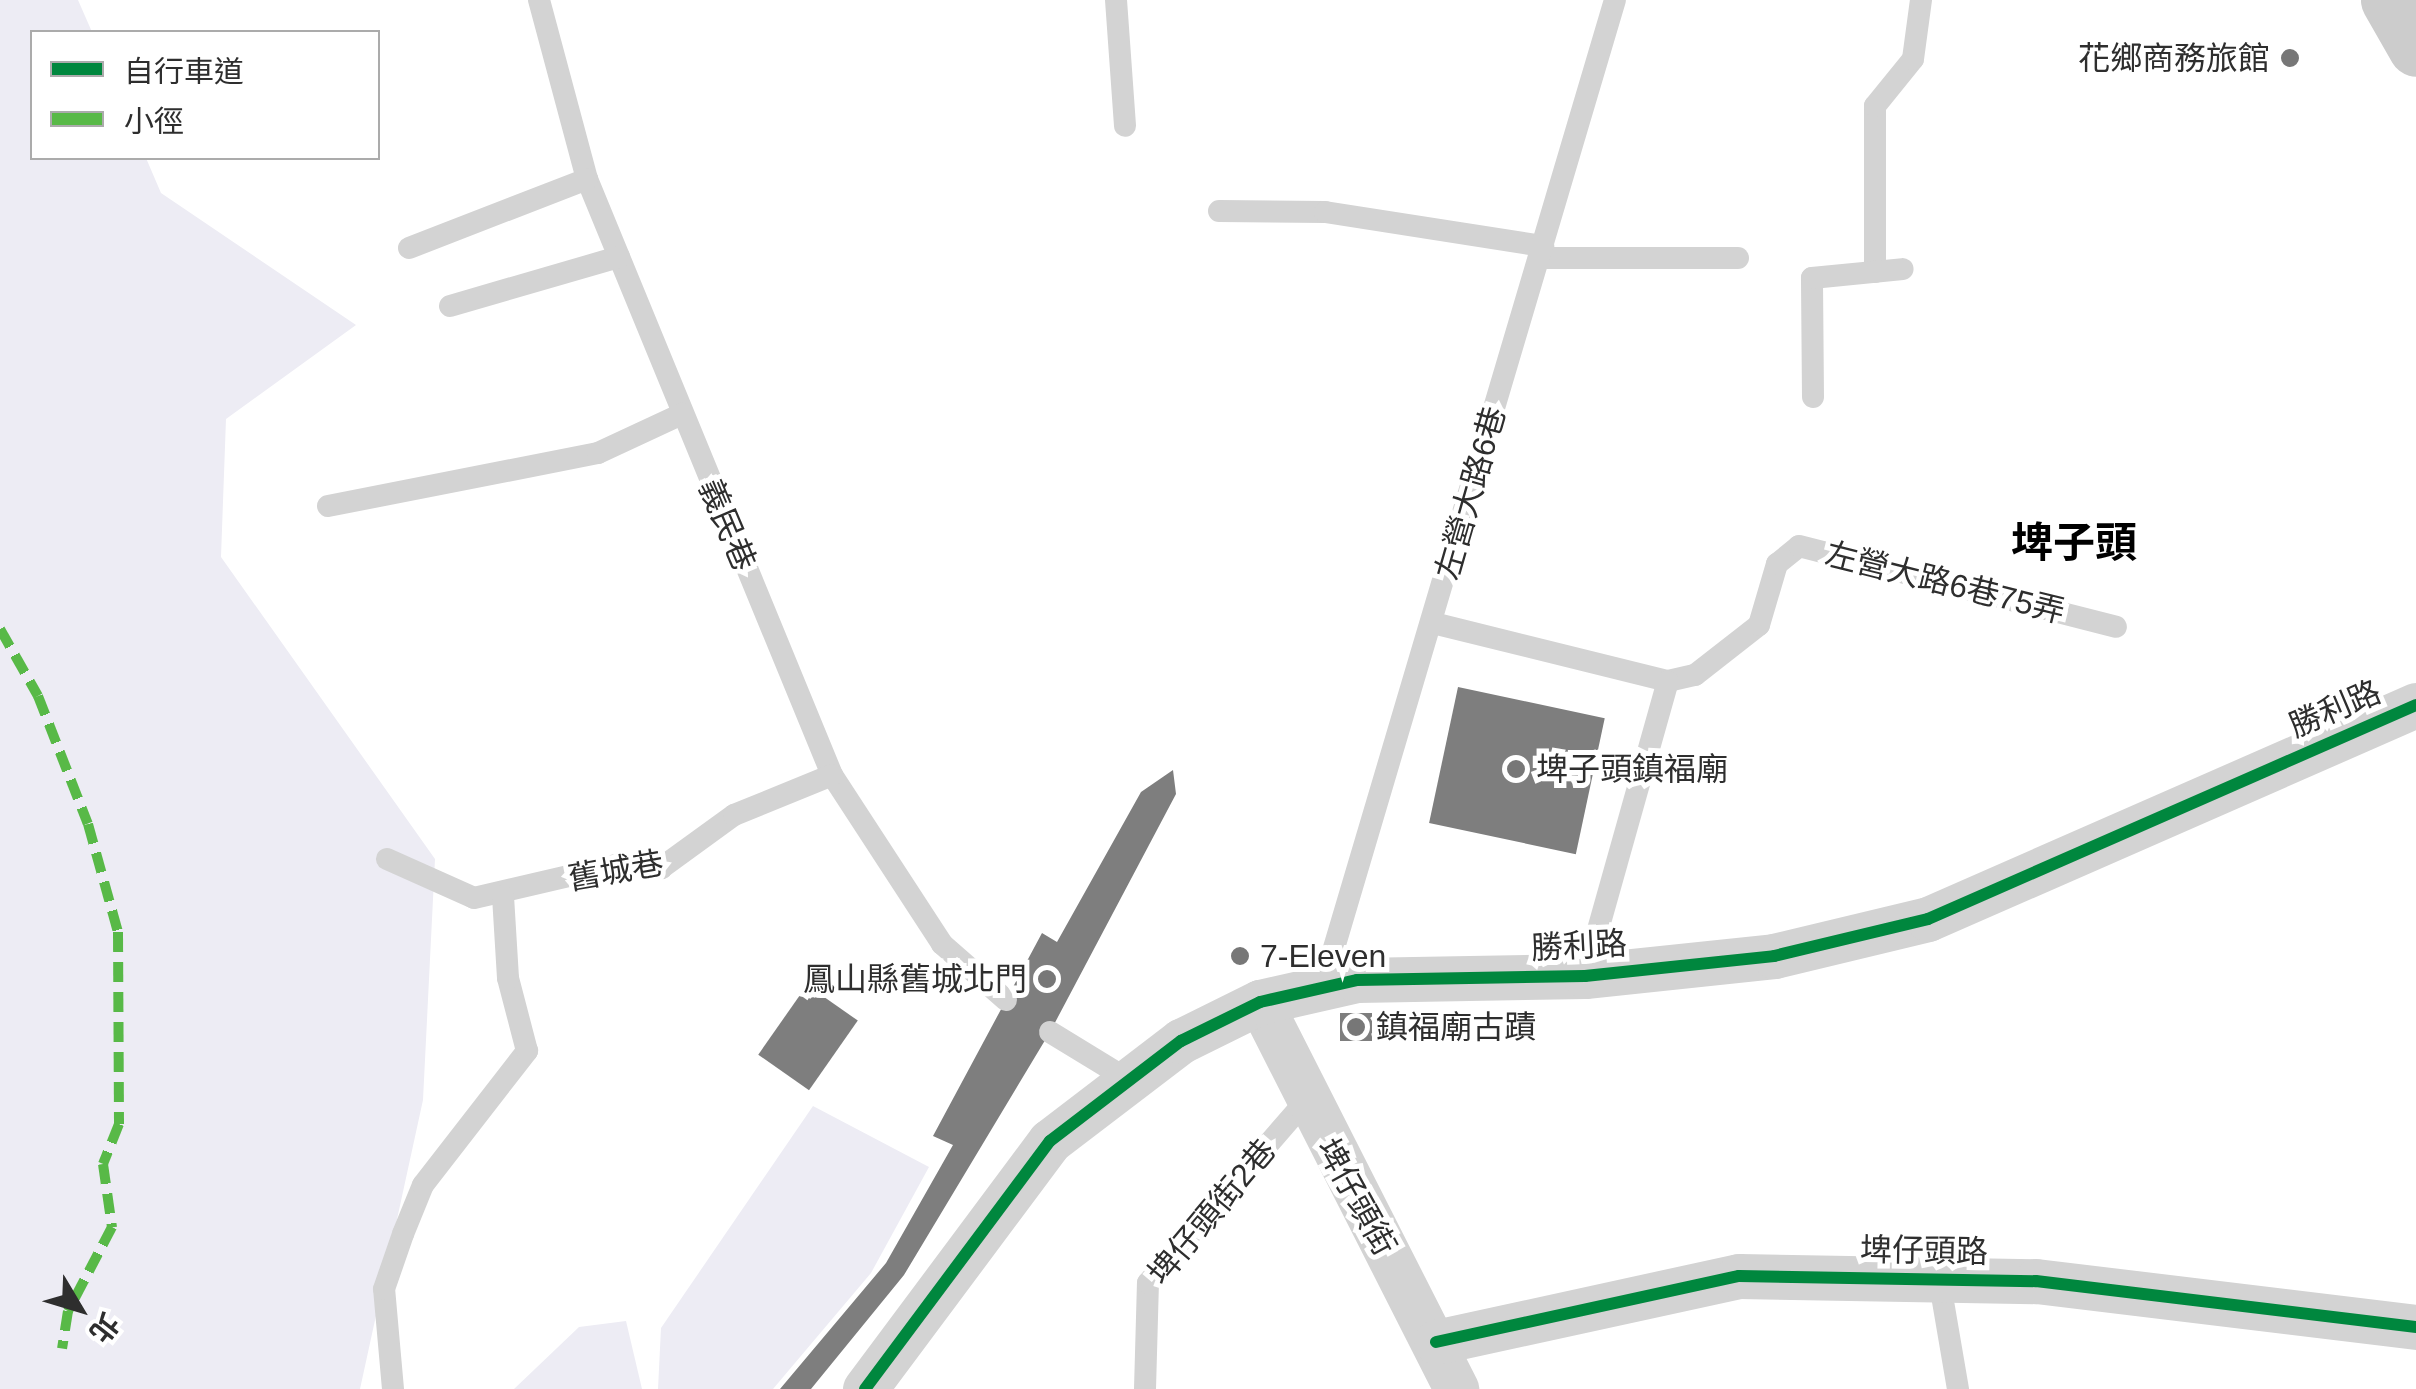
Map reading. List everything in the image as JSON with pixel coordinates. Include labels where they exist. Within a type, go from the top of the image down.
[{"type":"street","points":[[2388,0],[2416,50]]},
{"type":"street","name":"勝利路","points":[[865,1389],[996,1203],[1050,1141],[1128,1079],[1260,1002],[1323,985],[1586,976],[1774,956],[1928,919],[2416,704]]},
{"type":"street","name":"埤仔頭街","points":[[1260,1002],[1304,1103],[1436,1342],[1456,1389]]},
{"type":"street","name":"埤仔頭路","points":[[1436,1342],[1705,1280],[2036,1280],[2416,1327]]},
{"type":"lane","name":"義民巷","points":[[539,0],[586,179],[832,775],[942,944],[1006,1000]]},
{"type":"lane","points":[[1116,0],[1125,126]]},
{"type":"lane","name":"左營大路6巷","points":[[1323,985],[1616,0]]},
{"type":"lane","points":[[1876,272],[1875,106],[1913,60],[1921,0]]},
{"type":"lane","points":[[409,248],[586,179]]},
{"type":"lane","points":[[1218,211],[1325,212],[1541,252],[1738,258]]},
{"type":"lane","points":[[450,306],[618,257]]},
{"type":"lane","points":[[1813,398],[1812,278],[1903,269]]},
{"type":"lane","points":[[328,506],[598,453],[682,414]]},
{"type":"lane","name":"左營大路6巷75弄","points":[[1668,681],[1696,675],[1759,625],[1776,564],[1799,546],[2116,627]]},
{"type":"lane","points":[[1433,623],[1668,681],[1586,976]]},
{"type":"lane","name":"舊城巷","points":[[387,859],[474,898],[503,896],[629,862],[661,868],[734,815],[832,775]]},
{"type":"lane","points":[[393,1389],[384,1289],[403,1234],[423,1185],[527,1051],[508,978],[503,896]]},
{"type":"lane","points":[[1050,1032],[1128,1079]]},
{"type":"lane","name":"埤仔頭街2巷","points":[[1145,1389],[1148,1282],[1304,1103]]},
{"type":"lane","points":[[1939,1278],[1958,1389]]},
{"type":"shaded area","points":[[0,0],[78,0],[91,30],[30,30],[30,160],[147,160],[161,193],[356,325],[226,419],[221,557],[435,859],[423,1100],[360,1389],[0,1389]]},
{"type":"shaded area","points":[[813,1106],[929,1167],[871,1273],[773,1389],[658,1389],[661,1328]]},
{"type":"shaded area","points":[[626,1321],[642,1389],[514,1389],[579,1327]]},
{"type":"building","name":"埤子頭鎮福廟","points":[[1458,687],[1605,718],[1576,854],[1429,823]]},
{"type":"building","points":[[1173,770],[1176,794],[1050,1032],[904,1275],[811,1389],[780,1389],[886,1263],[953,1145],[933,1136],[1042,933],[1057,942],[1141,792]]},
{"type":"building","points":[[807,985],[858,1021],[809,1090],[758,1055]]},
{"type":"building","name":"鎮福廟古蹟","points":[[1340,1013],[1372,1013],[1372,1041],[1340,1041]]},
{"type":"marked path","points":[[0,629],[38,696],[88,824],[118,932],[119,1124],[103,1164],[112,1227],[68,1311],[62,1349]]},
{"type":"cycle path","points":[[865,1389],[1050,1141],[1181,1041],[1260,1002],[1357,980],[1585,976],[1774,956],[1928,919],[2416,705]]},
{"type":"cycle path","points":[[1436,1342],[1739,1276],[2036,1281],[2416,1327]]},
{"type":"place","name":"花鄉商務旅館","points":[[2290,58]]},
{"type":"place","name":"埤子頭鎮福廟","points":[[1516,769]]},
{"type":"place","name":"7-Eleven","points":[[1240,956]]},
{"type":"place","name":"鳳山縣舊城北門","points":[[1047,979]]},
{"type":"place","name":"鎮福廟古蹟","points":[[1356,1027]]},
{"type":"district","name":"埤子頭","points":[[2074,543]]}]
